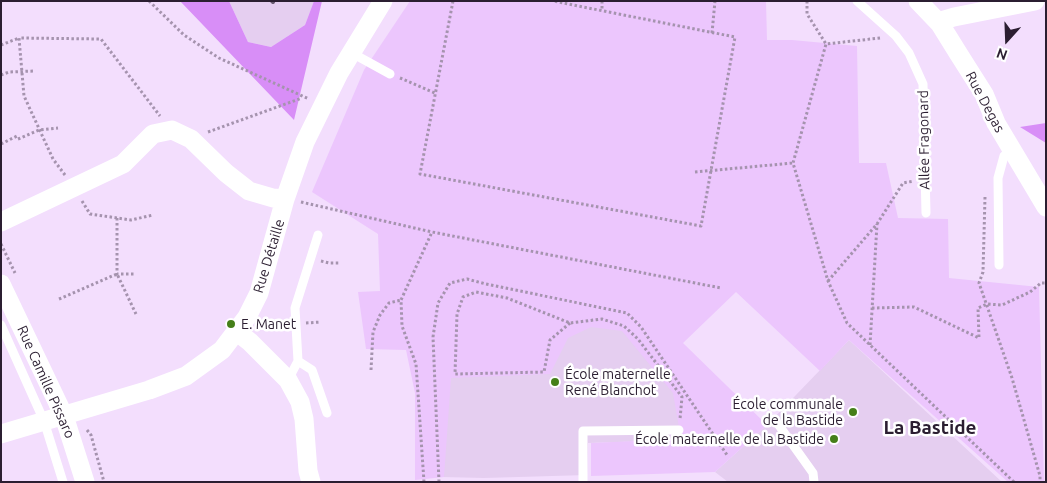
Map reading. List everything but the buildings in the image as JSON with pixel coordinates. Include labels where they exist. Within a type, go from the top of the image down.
[{"type":"street","name":"Rue Détaille","points":[[1,434],[149,390],[186,376],[222,350],[247,317],[259,293],[286,199],[305,142],[350,52],[382,1]]},
{"type":"street","name":"Rue Degas","points":[[918,1],[940,24],[984,94],[996,123],[1046,207]]},
{"type":"street","points":[[940,24],[954,17],[1036,1]]},
{"type":"street","points":[[1,222],[123,164],[153,134],[172,130],[191,138],[226,173],[249,190],[273,198],[286,199]]},
{"type":"street","name":"Rue Camille Pissaro","points":[[2,286],[64,416],[85,482]]},
{"type":"street","points":[[236,331],[288,380],[300,402],[304,419],[308,470],[311,482]]},
{"type":"lane","name":"Allée Fragonard","points":[[857,1],[896,36],[909,53],[923,84],[926,213]]},
{"type":"lane","points":[[350,52],[390,74]]},
{"type":"lane","points":[[999,265],[997,190],[1004,156],[1011,150]]},
{"type":"lane","points":[[288,380],[298,361],[295,308],[318,235]]},
{"type":"lane","points":[[1,325],[44,421],[63,482]]},
{"type":"lane","points":[[298,361],[312,370],[327,413]]},
{"type":"lane","points":[[778,424],[813,473],[814,482]]},
{"type":"lane","points":[[583,482],[583,431],[679,430]]},
{"type":"path","points":[[149,1],[184,35],[219,58],[302,98],[324,103]]},
{"type":"path","points":[[453,1],[420,174],[701,226],[735,37],[553,1]]},
{"type":"path","points":[[602,1],[602,11]]},
{"type":"path","points":[[712,33],[715,1]]},
{"type":"path","points":[[808,1],[807,14],[826,44],[793,163],[828,280],[847,323],[1014,482]]},
{"type":"path","points":[[826,44],[896,36]]},
{"type":"path","points":[[20,38],[24,96],[53,159],[74,186],[90,214],[131,220],[153,215]]},
{"type":"path","points":[[1,45],[20,38],[101,39],[172,130]]},
{"type":"path","points":[[1,75],[9,72],[35,71]]},
{"type":"path","points":[[390,74],[435,92]]},
{"type":"path","points":[[191,138],[302,98]]},
{"type":"path","points":[[1,144],[39,130],[58,128]]},
{"type":"path","points":[[695,172],[793,163]]},
{"type":"path","points":[[828,280],[877,224],[903,183],[925,180]]},
{"type":"path","points":[[997,190],[985,190],[983,272],[979,283],[1012,378],[1040,476],[1040,482]]},
{"type":"path","points":[[286,199],[432,232],[721,288]]},
{"type":"path","points":[[117,218],[117,274],[136,314]]},
{"type":"path","points":[[870,345],[877,224]]},
{"type":"path","points":[[424,482],[416,364],[402,326],[401,300],[432,232]]},
{"type":"path","points":[[312,258],[329,263],[340,263]]},
{"type":"path","points":[[59,299],[117,274],[134,274]]},
{"type":"path","points":[[439,482],[433,337],[438,302],[450,283],[467,279],[627,313],[642,328],[727,455]]},
{"type":"path","points":[[872,308],[914,307],[978,338],[978,308],[987,304],[1002,305],[1030,292],[1041,283],[1046,283]]},
{"type":"path","points":[[570,323],[550,340],[544,372],[455,374],[457,314],[463,298],[476,292],[507,298],[570,323],[602,319],[624,326],[638,339],[682,397],[679,430]]},
{"type":"path","points":[[372,370],[373,332],[380,316],[389,303],[401,300]]},
{"type":"shaded area","points":[[180,1],[229,1],[248,42],[271,47],[305,25],[314,1],[322,1],[294,120]]},
{"type":"shaded area","points":[[229,1],[314,1],[305,25],[271,47],[248,42]]},
{"type":"shaded area","points":[[410,1],[766,1],[767,40],[792,40],[857,46],[859,163],[886,163],[898,218],[948,219],[949,278],[1039,287],[1044,482],[1008,482],[849,340],[820,371],[736,292],[683,343],[767,425],[715,472],[591,476],[591,443],[681,439],[673,393],[622,331],[591,327],[568,338],[550,374],[451,378],[444,477],[415,480],[415,393],[406,350],[366,349],[358,292],[380,291],[378,234],[312,192],[364,70]]},
{"type":"shaded area","points":[[1046,123],[1046,143],[1020,127]]},
{"type":"shaded area","name":"École maternelle René Blanchot","points":[[446,298],[625,316],[710,439],[588,443],[587,475],[484,478],[442,477]]},
{"type":"shaded area","name":"École communale de la Bastide","points":[[849,340],[1002,482],[728,482],[715,472],[767,425]]},
{"type":"place","name":"E. Manet","points":[[231,324]]},
{"type":"place","name":"École maternelle René Blanchot","points":[[555,382]]},
{"type":"place","name":"École communale de la Bastide","points":[[853,412]]},
{"type":"place","name":"École maternelle de la Bastide","points":[[834,439]]},
{"type":"district","name":"La Bastide","points":[[930,428]]}]
